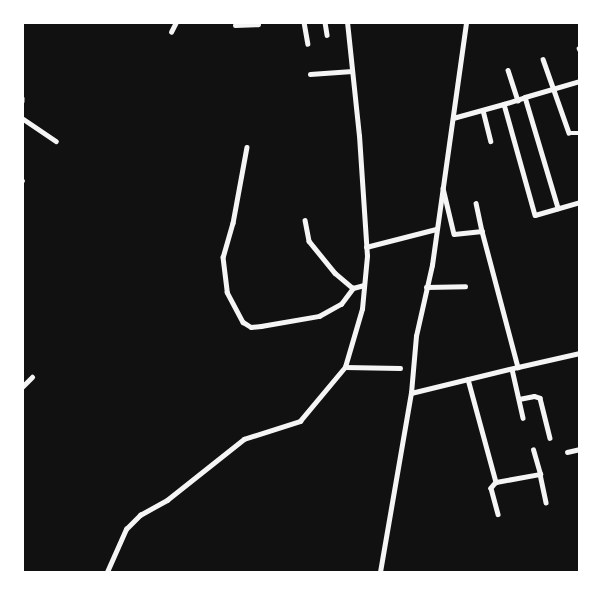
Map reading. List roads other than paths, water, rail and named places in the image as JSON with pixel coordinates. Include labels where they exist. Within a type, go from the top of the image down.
[{"type":"street","points":[[171,32],[176,22]]},
{"type":"street","points":[[235,25],[270,22]]},
{"type":"street","points":[[304,22],[308,44]]},
{"type":"street","points":[[326,22],[327,35]]},
{"type":"street","points":[[107,573],[126,529],[140,515],[167,500],[244,439],[300,421],[345,367],[362,309],[366,247],[359,136],[346,22]]},
{"type":"street","points":[[380,573],[411,393],[416,336],[443,188],[466,22]]},
{"type":"street","points":[[543,59],[569,133],[579,133]]},
{"type":"street","points":[[508,70],[518,100]]},
{"type":"street","points":[[310,74],[352,71]]},
{"type":"street","points":[[453,118],[579,81]]},
{"type":"street","points":[[525,97],[558,208]]},
{"type":"street","points":[[504,104],[535,215],[579,202]]},
{"type":"street","points":[[483,110],[491,141]]},
{"type":"street","points":[[22,118],[56,141]]},
{"type":"street","points":[[247,147],[233,223],[223,257],[227,292],[243,322],[251,327],[319,316],[341,304],[353,288],[364,285]]},
{"type":"street","points":[[443,188],[454,234],[482,231]]},
{"type":"street","points":[[476,203],[515,368],[523,418]]},
{"type":"street","points":[[305,220],[309,242],[335,273],[353,288]]},
{"type":"street","points":[[366,247],[436,229]]},
{"type":"street","points":[[426,287],[465,286]]},
{"type":"street","points":[[411,393],[579,353]]},
{"type":"street","points":[[345,367],[400,368]]},
{"type":"street","points":[[22,387],[32,377]]},
{"type":"street","points":[[468,379],[496,482]]},
{"type":"street","points":[[519,399],[534,396],[540,398],[550,438]]},
{"type":"street","points":[[567,452],[579,449]]},
{"type":"street","points":[[533,450],[546,502]]},
{"type":"street","points":[[498,514],[491,488],[496,482],[540,474]]}]
